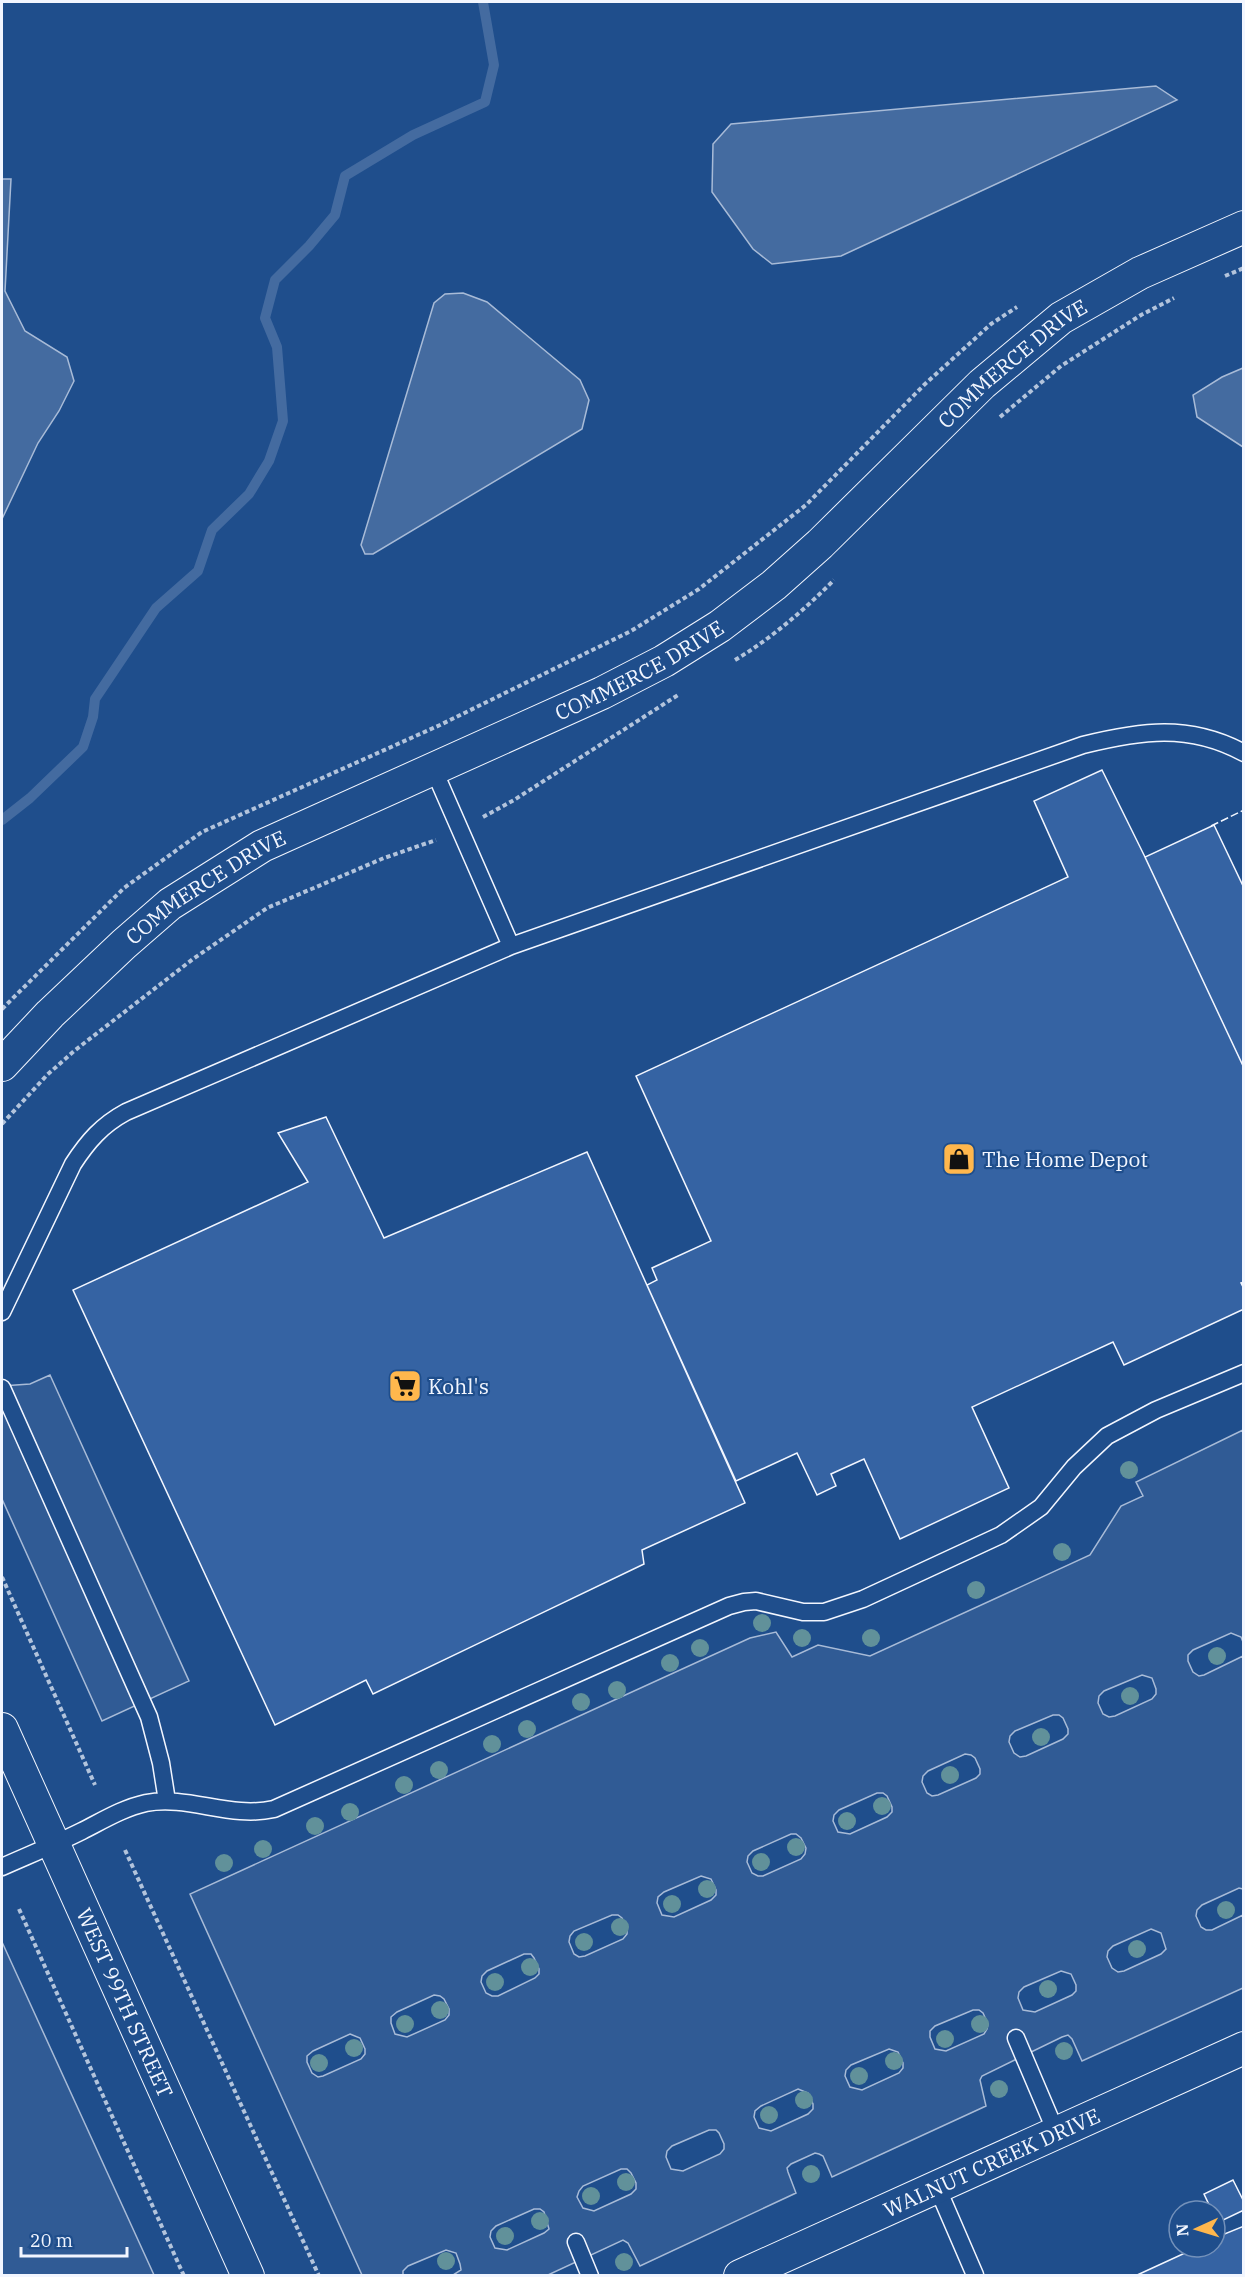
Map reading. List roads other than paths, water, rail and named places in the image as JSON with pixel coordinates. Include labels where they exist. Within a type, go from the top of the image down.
[{"type":"street","name":"COMMERCE DRIVE","points":[[2,1065],[91,975],[170,904],[262,846],[602,693],[664,662],[720,626],[774,585],[820,544],[981,384],[1061,318],[1140,273],[1244,226]]},
{"type":"street","name":"WEST 99TH STREET","points":[[2,1730],[248,2276]]},
{"type":"street","name":"WALNUT CREEK DRIVE","points":[[740,2276],[1244,2048]]},
{"type":"lane","points":[[2,1312],[73,1164],[88,1141],[108,1122],[137,1107],[511,946],[1083,745],[1127,734],[1167,731],[1225,742],[1244,753]]},
{"type":"lane","points":[[433,768],[511,946]]},
{"type":"lane","points":[[2,1867],[55,1845],[130,1808],[146,1803],[167,1801],[257,1813],[274,1809],[729,1606],[756,1601],[803,1612],[824,1612],[863,1599],[1001,1535],[1019,1524],[1041,1507],[1074,1467],[1107,1436],[1156,1410],[1244,1373]]},
{"type":"lane","points":[[2,1388],[149,1717],[161,1763],[167,1801]]},
{"type":"lane","points":[[1016,2038],[1056,2132]]},
{"type":"lane","points":[[937,2187],[975,2275]]},
{"type":"lane","points":[[576,2242],[590,2276]]},
{"type":"waterway","points":[[2,820],[30,798],[83,747],[93,717],[95,699],[156,608],[198,571],[212,530],[249,494],[269,461],[283,421],[277,347],[265,318],[275,280],[309,246],[335,215],[345,176],[413,135],[485,102],[494,65],[483,2]]},
{"type":"place","name":"The Home Depot","points":[[959,1159]]},
{"type":"place","name":"Kohl's","points":[[405,1386]]}]
